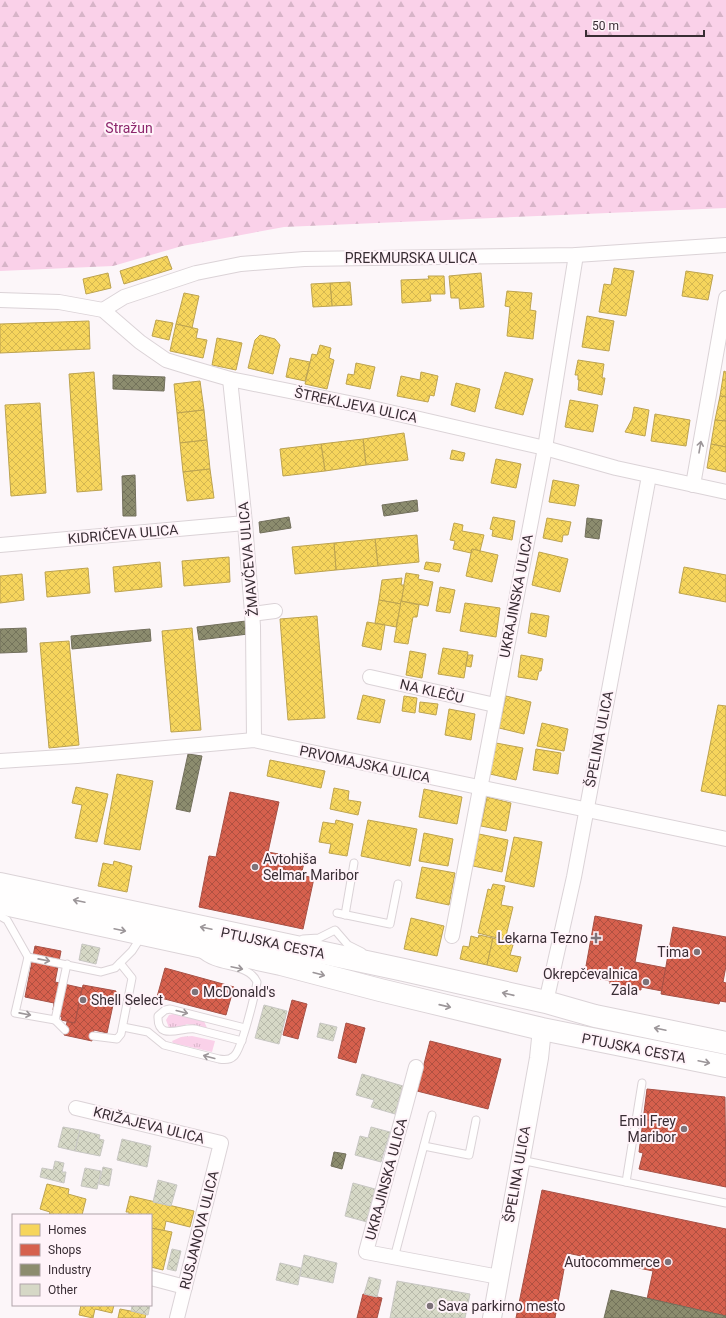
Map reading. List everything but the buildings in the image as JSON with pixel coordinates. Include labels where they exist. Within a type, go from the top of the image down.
[{"type":"main road","name":"PTUJSKA CESTA","points":[[0,884],[404,970],[546,1002],[595,1016],[726,1043]]},
{"type":"main road","name":"PTUJSKA CESTA","points":[[0,903],[281,964],[380,990],[542,1029],[726,1066]]},
{"type":"main road","points":[[542,1029],[546,1002]]},
{"type":"street","name":"PREKMURSKA ULICA","points":[[103,310],[124,297],[196,273],[241,264],[304,259],[576,255],[726,244]]},
{"type":"street","name":"UKRAJINSKA ULICA","points":[[452,936],[545,448],[576,255]]},
{"type":"street","points":[[693,485],[721,360],[726,298]]},
{"type":"street","points":[[0,300],[59,302],[103,310]]},
{"type":"street","name":"ŠTREKLJEVA ULICA","points":[[103,310],[140,342],[166,360],[230,379],[359,404],[545,448],[649,476],[726,492]]},
{"type":"street","name":"ŽMAVČEVA ULICA","points":[[230,379],[245,523],[252,614],[254,740]]},
{"type":"street","name":"ŠPELINA ULICA","points":[[546,1002],[574,877],[649,476]]},
{"type":"street","name":"KIDRIČEVA ULICA","points":[[0,545],[245,523]]},
{"type":"street","points":[[252,614],[275,611]]},
{"type":"street","name":"NA KLEČU","points":[[370,677],[495,705]]},
{"type":"street","name":"PRVOMAJSKA ULICA","points":[[0,761],[77,756],[254,740],[726,839]]},
{"type":"street","name":"ŠPELINA ULICA","points":[[492,1318],[519,1159],[539,1058],[542,1029]]},
{"type":"street","name":"UKRAJINSKA ULICA","points":[[416,1067],[366,1252],[499,1277]]},
{"type":"street","name":"KRIŽAJEVA ULICA","points":[[76,1108],[222,1143]]},
{"type":"street","name":"RUSJANOVA ULICA","points":[[177,1318],[222,1143]]},
{"type":"street","points":[[152,1278],[185,1287]]},
{"type":"lane","points":[[344,915],[354,863]]},
{"type":"lane","points":[[337,913],[390,924],[398,884]]},
{"type":"lane","points":[[0,916],[7,920],[28,957],[15,1012],[55,1020],[65,1030]]},
{"type":"lane","points":[[28,957],[101,972],[115,968],[132,951],[143,935]]},
{"type":"lane","points":[[123,1027],[148,1032],[164,1045],[226,1060],[234,1056],[242,1041],[257,982],[253,975],[246,970],[208,961],[191,945]]},
{"type":"lane","points":[[93,1036],[116,1039],[121,1034],[132,978],[120,963]]},
{"type":"lane","points":[[55,1020],[66,964]]},
{"type":"lane","points":[[242,1041],[188,1028],[170,1032],[165,1031],[159,1024],[158,1016],[165,1010],[170,1009],[245,1028]]},
{"type":"lane","points":[[626,1182],[642,1083]]},
{"type":"lane","points":[[394,1258],[432,1115]]},
{"type":"lane","points":[[424,1146],[469,1155],[476,1120]]},
{"type":"lane","points":[[519,1159],[726,1203]]},
{"type":"green space","name":"Stražun","points":[[0,0],[726,0],[726,208],[284,227],[182,246],[113,266],[0,271]]},
{"type":"green space","points":[[173,1014],[204,1021],[207,1028],[187,1024],[175,1030],[169,1028],[166,1020],[169,1015]]},
{"type":"green space","points":[[192,1036],[215,1041],[212,1052],[173,1043],[172,1041],[181,1037]]},
{"type":"place","name":"Avtohiša Selmar Maribor","points":[[255,867]]},
{"type":"place","name":"Lekarna Tezno","points":[[596,938]]},
{"type":"place","name":"Tima","points":[[697,952]]},
{"type":"place","name":"Okrepčevalnica Zala","points":[[646,982]]},
{"type":"place","name":"McDonald's","points":[[195,992]]},
{"type":"place","name":"Shell Select","points":[[83,1000]]},
{"type":"place","name":"Emil Frey Maribor","points":[[684,1129]]},
{"type":"place","name":"Autocommerce","points":[[668,1262]]},
{"type":"place","name":"Sava parkirno mesto","points":[[430,1306]]}]
